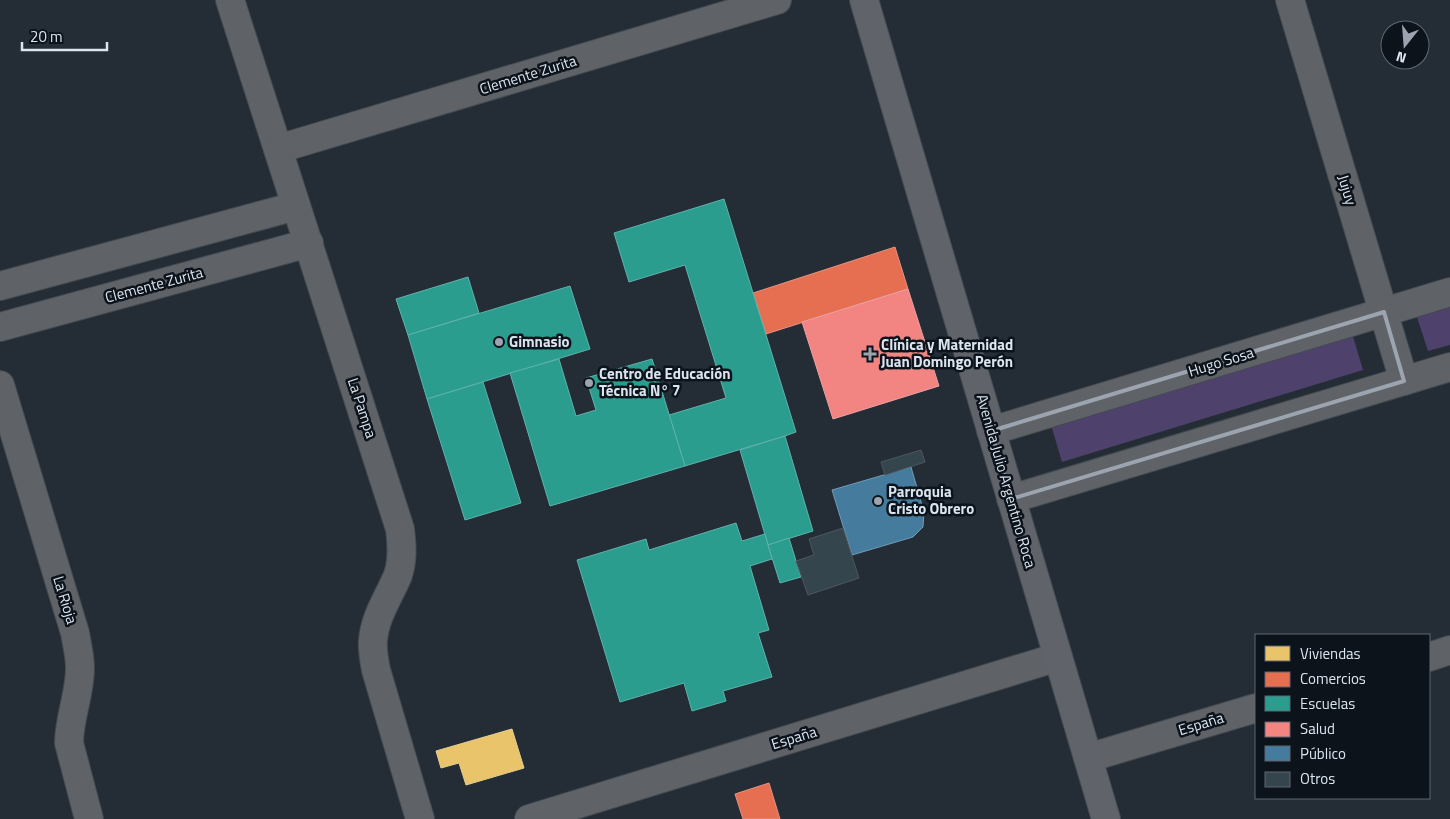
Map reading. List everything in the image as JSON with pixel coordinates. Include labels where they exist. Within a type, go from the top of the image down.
[{"type":"street","name":"La Pampa","points":[[230,0],[400,529],[402,561],[398,575],[376,624],[373,639],[374,654],[376,670],[420,819]]},
{"type":"street","name":"Clemente Zurita","points":[[278,149],[777,0]]},
{"type":"street","name":"Avenida Julio Argentino Roca","points":[[864,0],[1106,819]]},
{"type":"street","name":"Jujuy","points":[[1290,0],[1404,381]]},
{"type":"street","points":[[0,286],[296,206]]},
{"type":"street","name":"Clemente Zurita","points":[[0,327],[308,243]]},
{"type":"street","name":"Hugo Sosa","points":[[992,431],[1450,292]]},
{"type":"street","points":[[1011,499],[1450,367]]},
{"type":"street","name":"La Rioja","points":[[0,385],[79,651],[80,670],[69,731],[69,743],[88,819]]},
{"type":"street","points":[[1430,657],[1450,650]]},
{"type":"street","name":"España","points":[[529,819],[1058,657]]},
{"type":"street","name":"España","points":[[1088,758],[1255,708]]},
{"type":"highlighted area","points":[[1384,312],[1404,381],[1011,499],[991,431]]},
{"type":"shaded area","points":[[1450,304],[1450,345],[1428,351],[1416,314]]},
{"type":"shaded area","points":[[1352,333],[1363,370],[1062,462],[1051,425]]},
{"type":"building: Viviendas","points":[[512,729],[524,768],[466,785],[459,763],[441,768],[436,751]]},
{"type":"building: Comercios","points":[[895,247],[908,289],[766,334],[753,293]]},
{"type":"building: Comercios","points":[[769,783],[780,819],[743,819],[735,794]]},
{"type":"building: Escuelas","points":[[724,199],[796,432],[685,466],[669,415],[726,398],[685,265],[629,282],[614,233]]},
{"type":"building: Escuelas","points":[[468,277],[479,313],[408,335],[396,299]]},
{"type":"building: Escuelas","name":"Gimnasio","points":[[570,286],[590,349],[427,399],[408,335]]},
{"type":"building: Escuelas","points":[[559,359],[576,416],[596,410],[586,378],[652,359],[685,466],[550,506],[510,373]]},
{"type":"building: Escuelas","points":[[483,382],[521,503],[465,520],[427,399]]},
{"type":"building: Escuelas","points":[[785,436],[813,531],[768,545],[740,450]]},
{"type":"building: Escuelas","points":[[736,523],[742,541],[765,534],[772,559],[750,566],[769,630],[758,633],[772,677],[723,691],[726,701],[692,711],[684,683],[620,702],[577,560],[646,539],[649,550]]},
{"type":"building: Escuelas","points":[[789,538],[801,577],[780,583],[768,545]]},
{"type":"building: Salud","name":"Clínica y Maternidad Juan Domingo Perón","points":[[908,289],[939,386],[833,419],[802,322]]},
{"type":"building: Público","name":"Parroquia Cristo Obrero","points":[[911,467],[924,512],[923,527],[913,537],[852,555],[832,490]]},
{"type":"building: Otros","points":[[921,450],[925,462],[885,475],[881,462]]},
{"type":"building: Otros","points":[[843,528],[859,578],[808,595],[796,561],[814,555],[809,539]]},
{"type":"place","name":"Gimnasio","points":[[499,342]]},
{"type":"place","name":"Clínica y Maternidad Juan Domingo Perón","points":[[870,354]]},
{"type":"place","name":"Centro de Educación Técnica N° 7","points":[[589,383]]},
{"type":"place","name":"Parroquia Cristo Obrero","points":[[878,501]]}]
